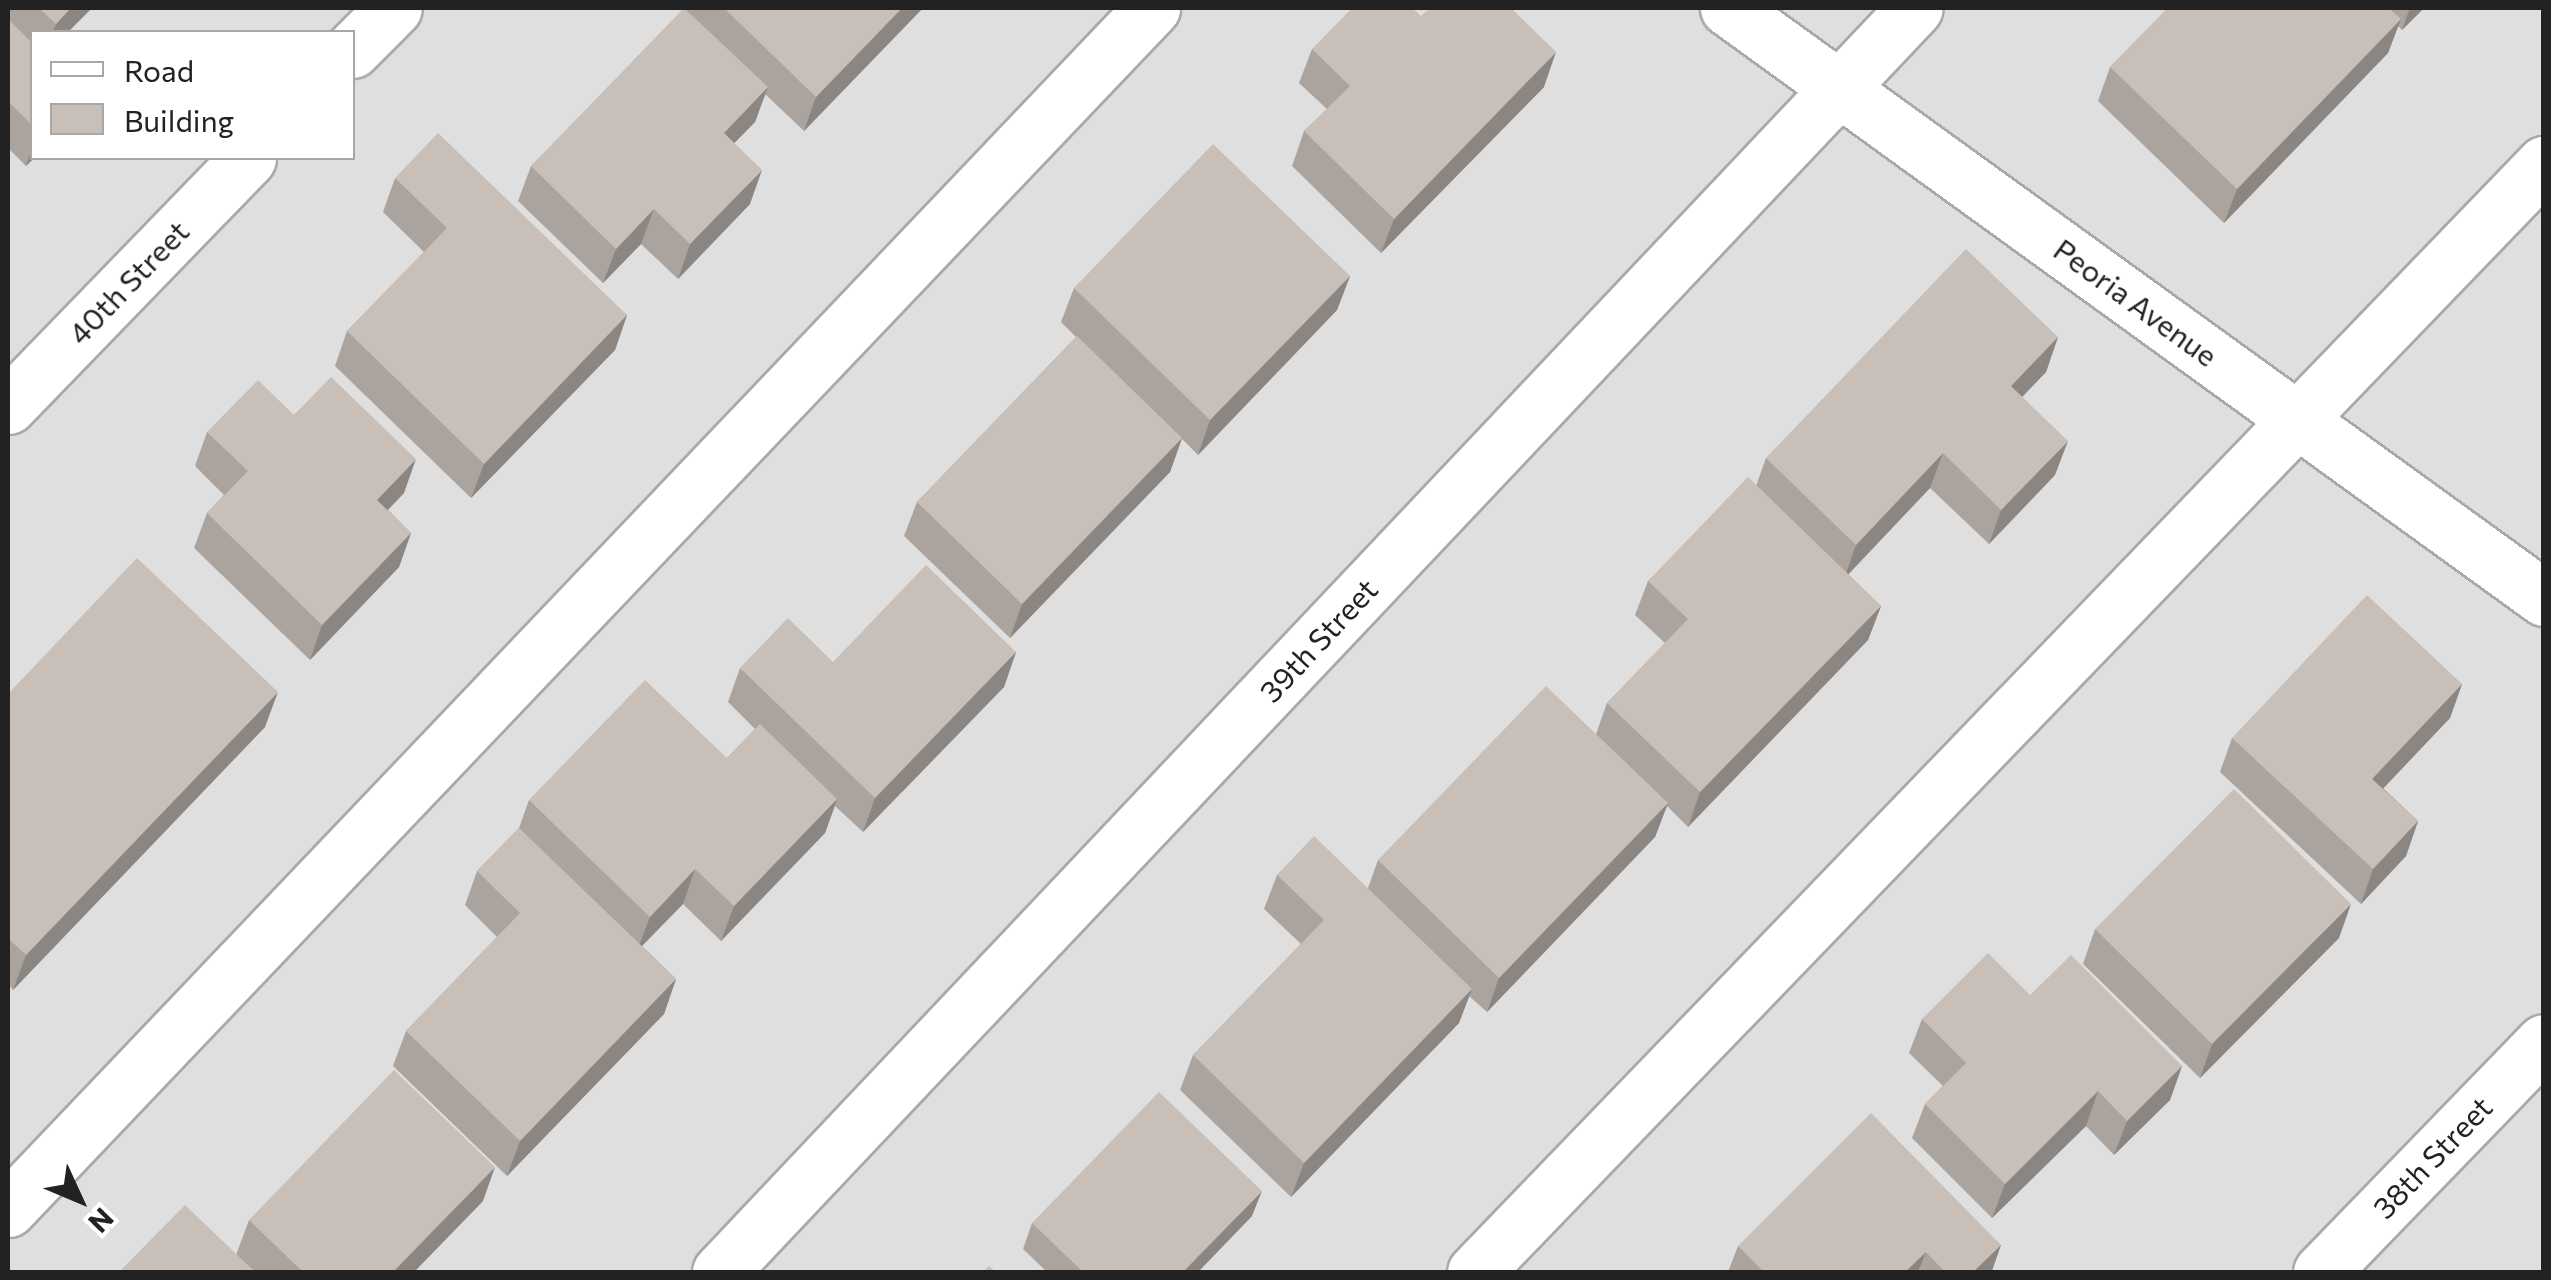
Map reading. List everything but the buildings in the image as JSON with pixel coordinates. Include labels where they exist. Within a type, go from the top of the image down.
[{"type":"street","points":[[355,47],[394,8]]},
{"type":"street","points":[[8,1209],[1152,8]]},
{"type":"street","name":"Peoria Avenue","points":[[1728,8],[2544,598]]},
{"type":"street","name":"39th Street","points":[[720,1272],[1915,8]]},
{"type":"street","name":"40th Street","points":[[8,406],[246,160]]},
{"type":"street","points":[[1476,1272],[2544,164]]},
{"type":"street","name":"38th Street","points":[[2321,1272],[2544,1042]]},
{"type":"shaded area","points":[[8,8],[2543,8],[2543,1272],[8,1272]]}]
